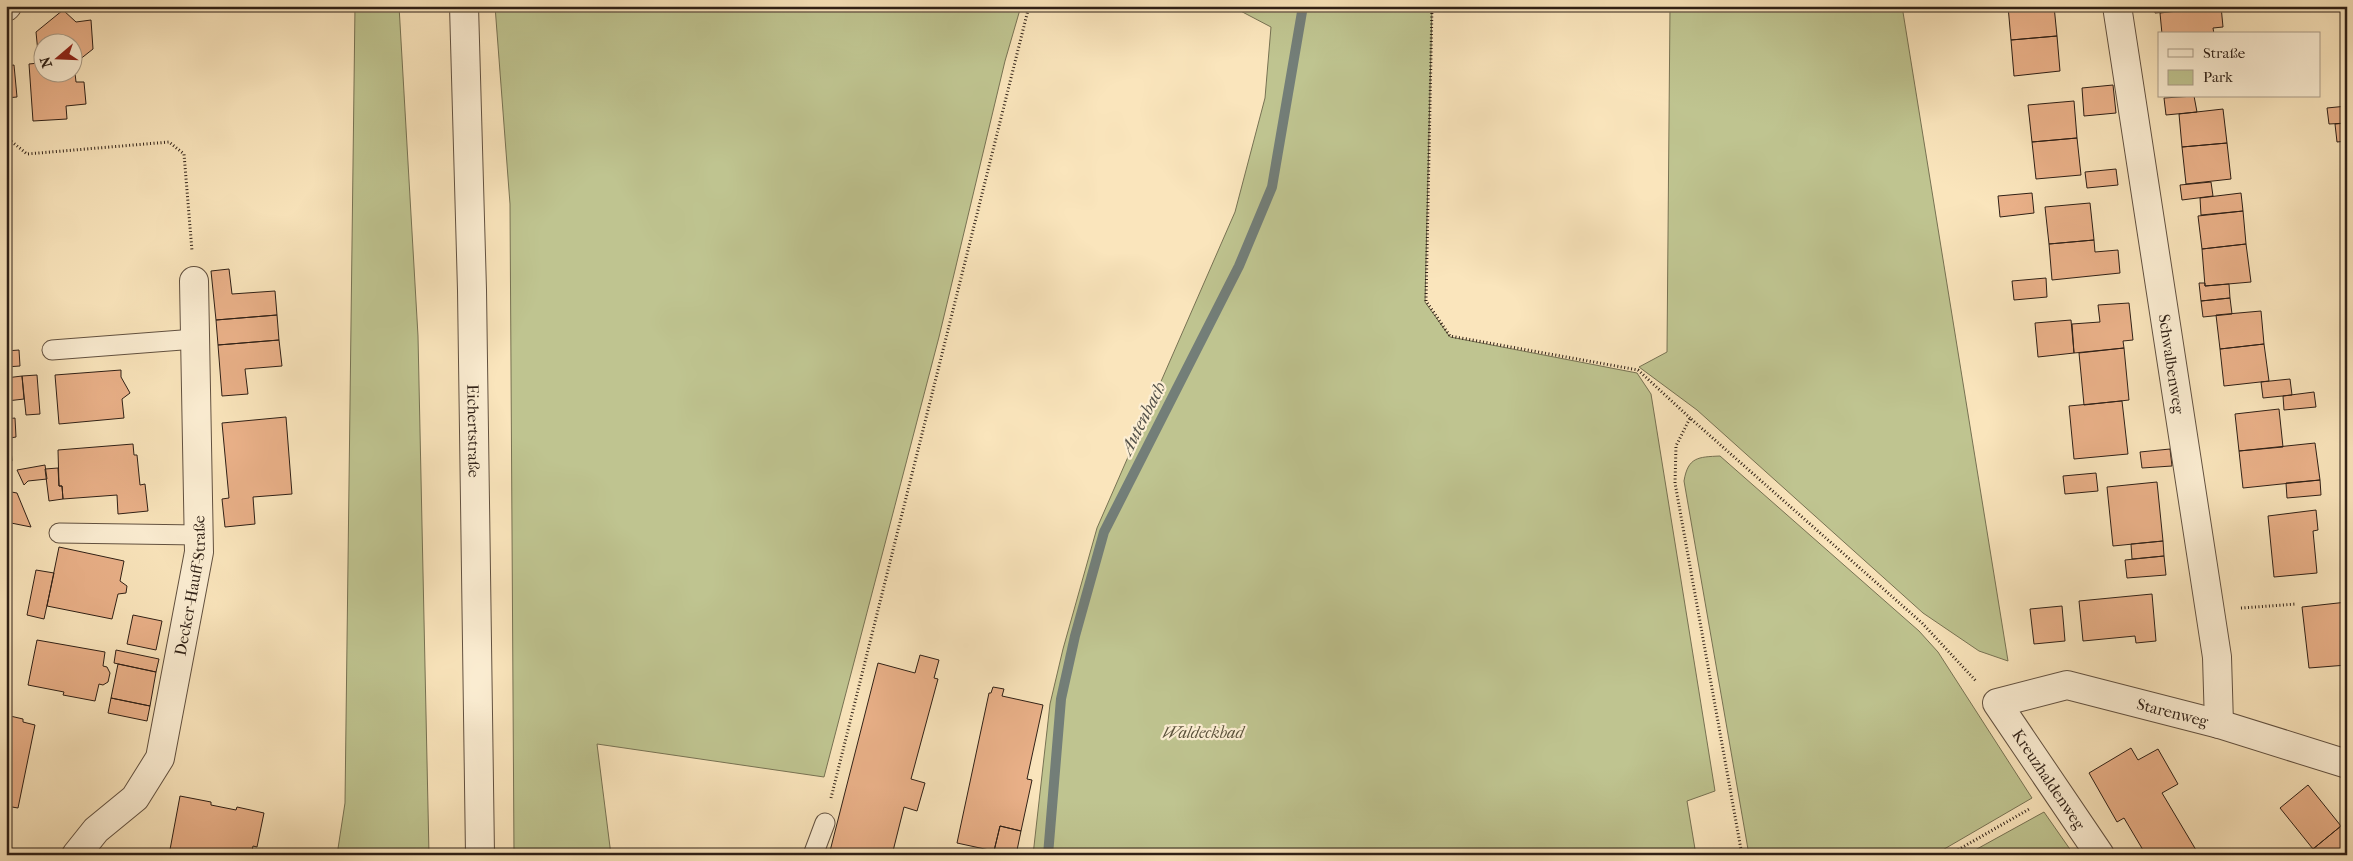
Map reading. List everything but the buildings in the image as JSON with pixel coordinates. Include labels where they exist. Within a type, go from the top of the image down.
[{"type":"street","name":"Eichertstraße","points":[[464,6],[472,290],[480,855]]},
{"type":"street","name":"Schwalbenweg","points":[[2117,6],[2218,657],[2219,724]]},
{"type":"street","name":"Decker-Hauff-Straße","points":[[76,855],[96,830],[135,798],[160,758],[199,552],[194,281]]},
{"type":"street","name":"Starenweg","points":[[1997,703],[2067,685],[2219,724],[2347,764]]},
{"type":"street","name":"Kreuzhaldenweg","points":[[1997,703],[2100,855]]},
{"type":"lane","points":[[52,350],[195,339]]},
{"type":"lane","points":[[59,533],[199,535]]},
{"type":"lane","points":[[813,855],[825,823]]},
{"type":"path","points":[[825,823],[1029,6]]},
{"type":"path","points":[[1432,6],[1426,301],[1450,336],[1638,370],[1922,623],[1997,703]]},
{"type":"path","points":[[6,137],[27,154],[169,142],[177,148],[184,154],[194,281]]},
{"type":"path","points":[[1690,418],[1676,446],[1675,484],[1742,855]]},
{"type":"path","points":[[2210,610],[2296,604]]},
{"type":"path","points":[[1949,855],[2059,793]]},
{"type":"green space","points":[[355,6],[399,6],[418,336],[429,855],[337,855],[345,803]]},
{"type":"green space","points":[[495,6],[1021,6],[1005,61],[939,337],[824,777],[597,744],[611,855],[514,855],[510,204]]},
{"type":"green space","name":"Waldeckbad","points":[[1231,6],[1432,6],[1425,302],[1450,337],[1637,373],[1651,394],[1715,791],[1687,801],[1696,855],[1033,855],[1050,704],[1063,649],[1097,528],[1235,212],[1265,98],[1271,27]]},
{"type":"green space","points":[[1670,6],[1902,6],[2008,661],[1979,651],[1923,613],[1697,410],[1639,367],[1667,352]]},
{"type":"green space","points":[[1720,456],[1919,631],[1938,652],[2032,798],[1934,855],[1749,855],[1684,481],[1688,467],[1695,460]]},
{"type":"green space","points":[[2044,812],[2074,855],[1966,855]]},
{"type":"waterway","name":"Autenbach","points":[[1048,855],[1061,699],[1075,636],[1104,532],[1239,266],[1272,187],[1303,6]]}]
